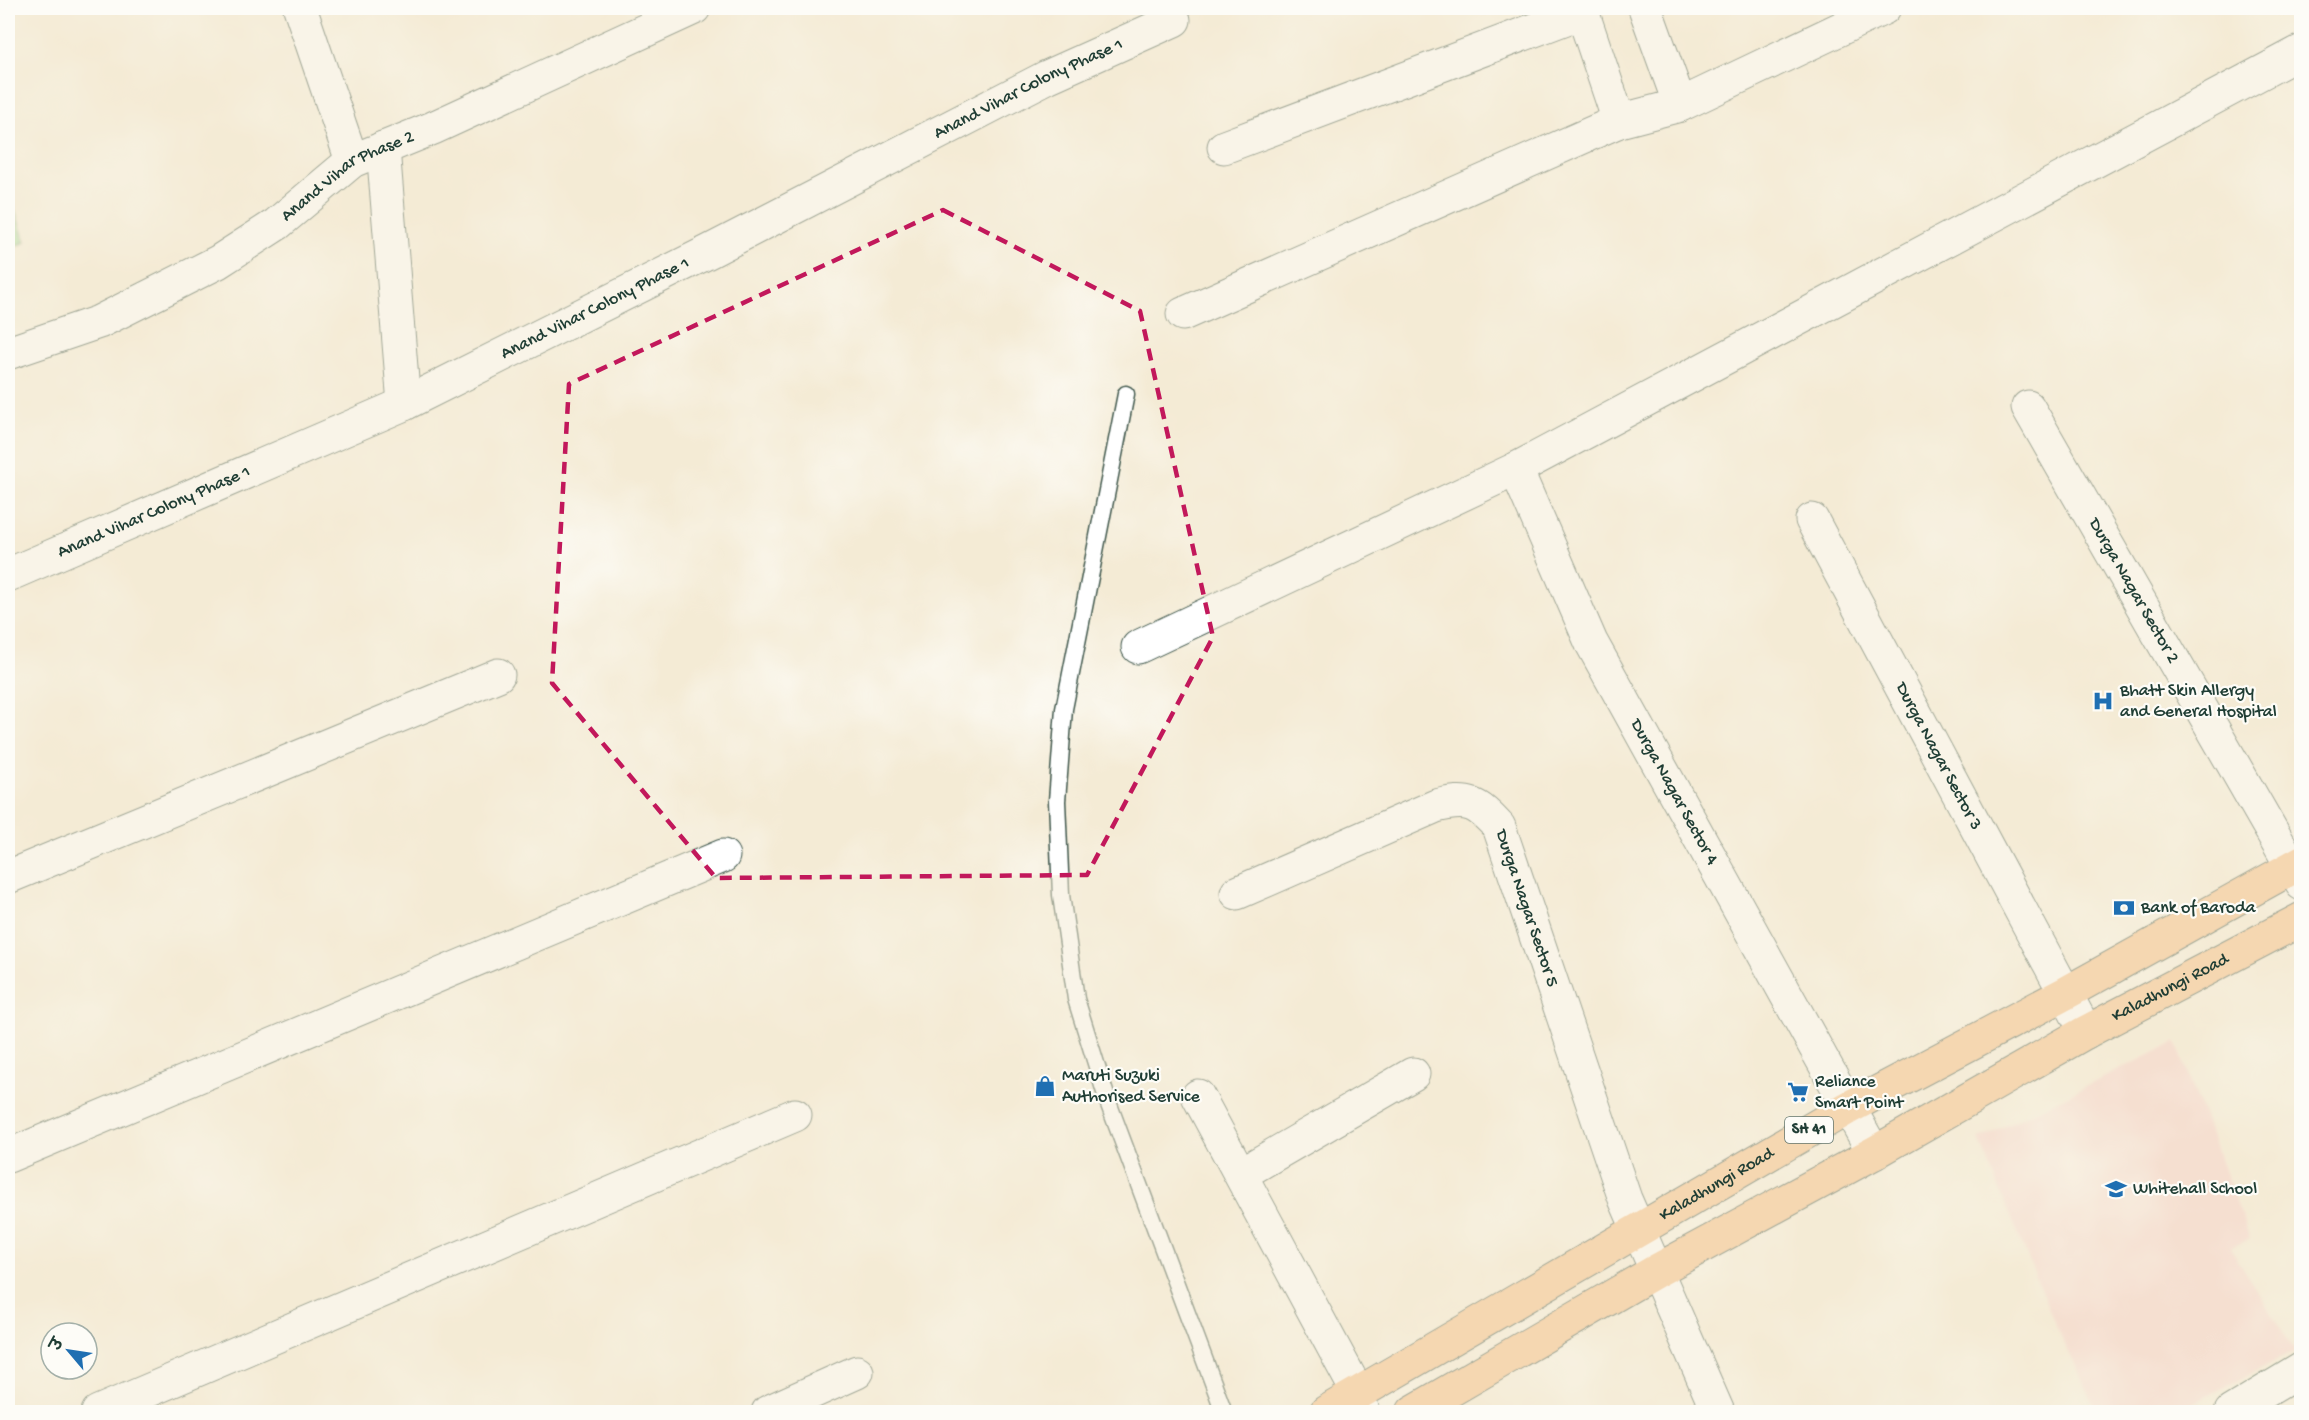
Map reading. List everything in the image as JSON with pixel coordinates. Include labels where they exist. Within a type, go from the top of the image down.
[{"type":"main road","name":"Kaladhungi Road","points":[[1326,1413],[1360,1403],[1637,1230],[1848,1108],[2299,871]]},
{"type":"main road","name":"Kaladhungi Road","points":[[1413,1413],[1656,1271],[1874,1153],[2086,1032],[2301,919]]},
{"type":"street","points":[[300,8],[352,161]]},
{"type":"street","name":"Anand Vihar Phase 2","points":[[8,353],[99,321],[218,262],[277,224],[352,161],[433,128],[694,8]]},
{"type":"street","points":[[1645,8],[1680,105]]},
{"type":"street","points":[[1183,314],[1619,121],[1680,105],[1884,8]]},
{"type":"street","points":[[1224,147],[1582,10],[1619,121]]},
{"type":"street","name":"Anand Vihar Colony Phase 1","points":[[8,575],[404,404],[710,251],[1047,77],[1174,20]]},
{"type":"street","points":[[1137,647],[1516,469],[2301,51]]},
{"type":"street","points":[[383,148],[404,404]]},
{"type":"street","name":"Durga Nagar Sector 2","points":[[2028,407],[2299,871]]},
{"type":"street","name":"Durga Nagar Sector 4","points":[[1516,469],[1592,642],[1874,1153]]},
{"type":"street","name":"Durga Nagar Sector 3","points":[[1812,520],[2086,1032]]},
{"type":"street","points":[[8,877],[498,675]]},
{"type":"street","name":"Durga Nagar Sector 5","points":[[1237,893],[1436,806],[1458,801],[1483,810],[1499,827],[1621,1188],[1637,1230],[1719,1413]]},
{"type":"street","points":[[8,1156],[723,856]]},
{"type":"street","points":[[1241,1174],[1413,1074]]},
{"type":"street","points":[[1198,1096],[1360,1403]]},
{"type":"street","points":[[98,1413],[795,1115]]},
{"type":"street","points":[[2231,1413],[2301,1368]]},
{"type":"street","points":[[768,1413],[857,1372]]},
{"type":"lane","points":[[1126,394],[1064,709],[1057,801],[1061,895],[1076,999],[1108,1102],[1224,1413]]},
{"type":"highlighted area","points":[[943,210],[1140,311],[1213,637],[1087,875],[716,878],[552,683],[569,384]]},
{"type":"shaded area","name":"Whitehall School","points":[[2176,1042],[2250,1239],[2230,1248],[2295,1351],[2176,1412],[2098,1412],[2055,1324],[1979,1139]]},
{"type":"green space","points":[[8,189],[25,242],[8,249]]},
{"type":"place","name":"Bhatt Skin Allergy and General Hospital","points":[[2103,701]]},
{"type":"place","name":"Bank of Baroda","points":[[2124,908]]},
{"type":"place","name":"Maruti Suzuki Authorised Service","points":[[1045,1086]]},
{"type":"place","name":"Reliance Smart Point","points":[[1798,1092]]},
{"type":"place","name":"Whitehall School","points":[[2116,1189]]}]
